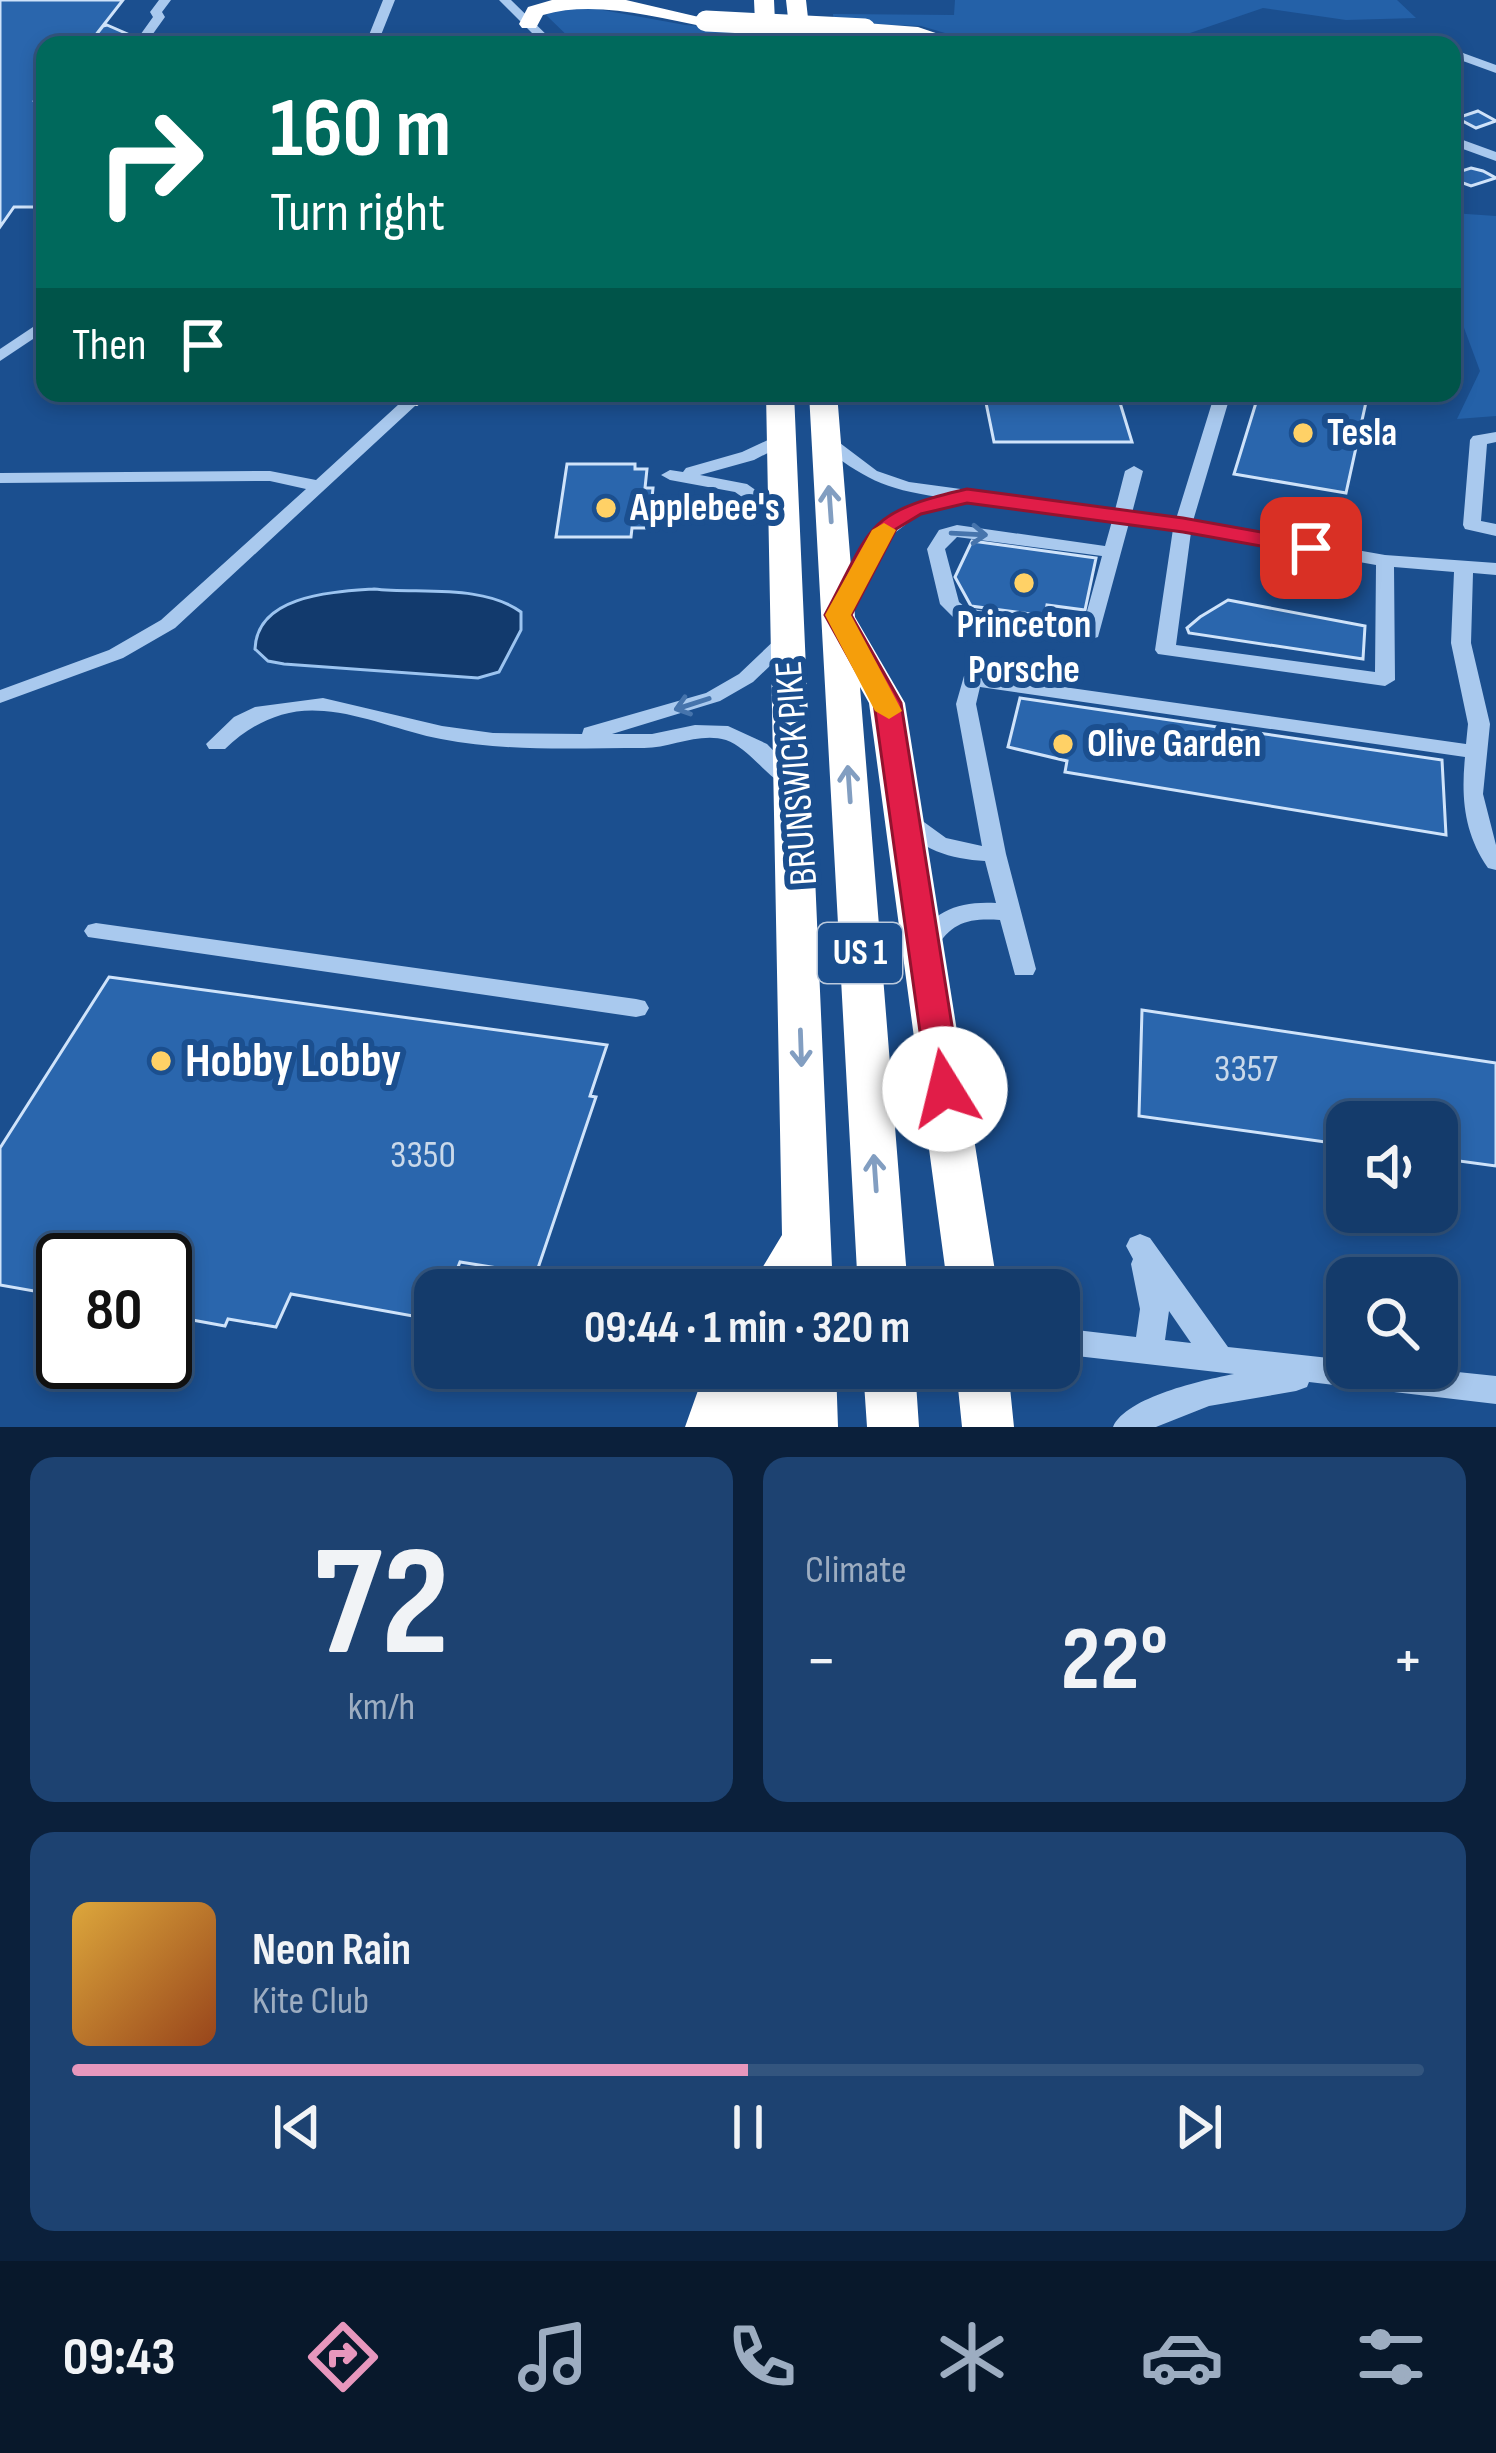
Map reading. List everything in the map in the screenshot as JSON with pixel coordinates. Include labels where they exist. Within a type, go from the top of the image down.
[{"type":"highway","points":[[596,0],[706,21],[934,36]]},
{"type":"highway","points":[[764,0],[764,36]]},
{"type":"highway","points":[[796,0],[800,36]]},
{"type":"highway","points":[[530,24],[537,9],[561,2],[620,4]]},
{"type":"highway","name":"BRUNSWICK PIKE","points":[[824,402],[882,1269]]},
{"type":"highway","name":"BRUNSWICK PIKE","points":[[777,412],[807,1269]]},
{"type":"highway","points":[[838,615],[887,703],[971,1269]]},
{"type":"highway","points":[[787,1269],[806,1238]]},
{"type":"highway","points":[[794,1269],[806,1238]]},
{"type":"highway","points":[[711,1427],[725,1389]]},
{"type":"highway","points":[[761,1427],[762,1389]]},
{"type":"highway","points":[[811,1389],[812,1427]]},
{"type":"highway","points":[[890,1389],[893,1427]]},
{"type":"highway","points":[[984,1389],[988,1427]]},
{"type":"street","points":[[145,36],[165,0]]},
{"type":"street","points":[[374,36],[388,0]]},
{"type":"street","points":[[505,0],[542,36]]},
{"type":"street","points":[[1461,56],[1496,69]]},
{"type":"street","points":[[1461,143],[1496,157]]},
{"type":"street","points":[[0,356],[36,330]]},
{"type":"street","points":[[0,697],[98,662],[180,616],[412,402]]},
{"type":"street","points":[[1220,402],[1183,525],[1165,650],[1385,680],[1385,561]]},
{"type":"street","points":[[777,412],[715,468],[670,475],[741,488],[782,518]]},
{"type":"street","points":[[1496,437],[1479,440],[1472,525],[1496,530]]},
{"type":"street","points":[[826,441],[853,464],[889,482],[1183,525],[1385,561],[1496,569]]},
{"type":"street","points":[[1111,552],[957,531],[946,534],[936,549],[950,604],[960,613],[1090,633],[1134,471]]},
{"type":"street","points":[[0,478],[270,476],[320,486]]},
{"type":"street","points":[[838,615],[891,521],[913,508],[967,496]]},
{"type":"street","points":[[1464,567],[1459,624],[1476,704],[1478,752],[1472,794],[1476,820],[1496,862]]},
{"type":"street","points":[[572,739],[734,687],[787,639]]},
{"type":"street","points":[[1024,969],[994,854],[966,704],[971,680],[1478,752]]},
{"type":"street","points":[[218,745],[241,722],[303,704],[493,740],[652,741],[695,731],[728,733],[759,749],[793,784]]},
{"type":"street","points":[[635,720],[652,741]]},
{"type":"street","points":[[904,818],[922,837],[944,848],[994,854]]},
{"type":"street","points":[[924,950],[934,928],[946,917],[970,909],[1008,913]]},
{"type":"street","points":[[96,931],[636,1008]]},
{"type":"street","points":[[1144,1353],[1156,1327],[1156,1300],[1140,1246],[1221,1360]]},
{"type":"street","points":[[1080,1345],[1326,1373]]},
{"type":"street","points":[[1129,1427],[1160,1406],[1206,1392],[1326,1373]]},
{"type":"street","points":[[1458,1386],[1496,1390]]},
{"type":"shaded area","points":[[955,0],[1397,0],[1416,18],[1346,20],[1263,8],[1181,36],[955,36],[921,26],[834,23],[833,14],[954,15]]},
{"type":"shaded area","points":[[586,7],[685,25],[732,28],[734,36],[568,36],[546,15],[555,9]]},
{"type":"shaded area","points":[[1461,214],[1496,216],[1496,416],[1457,419],[1480,371],[1461,320]]},
{"type":"shaded area","points":[[374,589],[488,597],[521,612],[521,630],[499,672],[478,678],[284,664],[268,661],[255,649],[259,631],[282,607],[318,595]]},
{"type":"building","points":[[0,0],[123,0],[95,36],[36,36],[36,207],[14,207],[0,227]]},
{"type":"building","points":[[107,25],[132,36],[95,36]]},
{"type":"building","points":[[1478,111],[1496,121],[1476,128],[1461,117]]},
{"type":"building","points":[[1471,168],[1496,178],[1471,186],[1461,182],[1461,171]]},
{"type":"building","points":[[986,402],[1120,402],[1132,442],[994,442]]},
{"type":"building","name":"Tesla","points":[[1256,402],[1366,402],[1346,493],[1234,474]]},
{"type":"building","name":"Applebee's","points":[[567,464],[635,464],[635,469],[647,469],[645,488],[653,488],[649,528],[632,528],[631,537],[556,537]]},
{"type":"building","name":"Princeton Porsche","points":[[972,541],[1096,558],[1085,610],[1047,605],[1045,616],[971,606],[955,577]]},
{"type":"building","points":[[1228,600],[1365,626],[1363,659],[1189,633],[1187,628],[1200,617]]},
{"type":"building","points":[[1020,698],[1442,760],[1446,835],[1065,772],[1067,761],[1008,747]]},
{"type":"building","points":[[109,977],[607,1045],[590,1096],[596,1097],[538,1269],[460,1262],[457,1269],[414,1269],[414,1316],[291,1294],[276,1327],[228,1319],[225,1326],[192,1320],[192,1233],[36,1233],[36,1291],[0,1285],[0,1148]]},
{"type":"building","points":[[1142,1010],[1496,1063],[1496,1166],[1458,1161],[1458,1101],[1326,1101],[1326,1142],[1139,1116]]},
{"type":"slow traffic","points":[[884,530],[838,615],[889,711]]},
{"type":"place","name":"Tesla","points":[[1303,433]]},
{"type":"place","name":"Applebee's","points":[[606,508]]},
{"type":"place","name":"Princeton Porsche","points":[[1024,583]]},
{"type":"place","name":"Olive Garden","points":[[1063,744]]},
{"type":"place","name":"Hobby Lobby","points":[[161,1061]]},
{"type":"route","points":[[945,1089],[887,703],[838,615],[886,525],[913,508],[967,496],[1183,525],[1311,548]]}]
